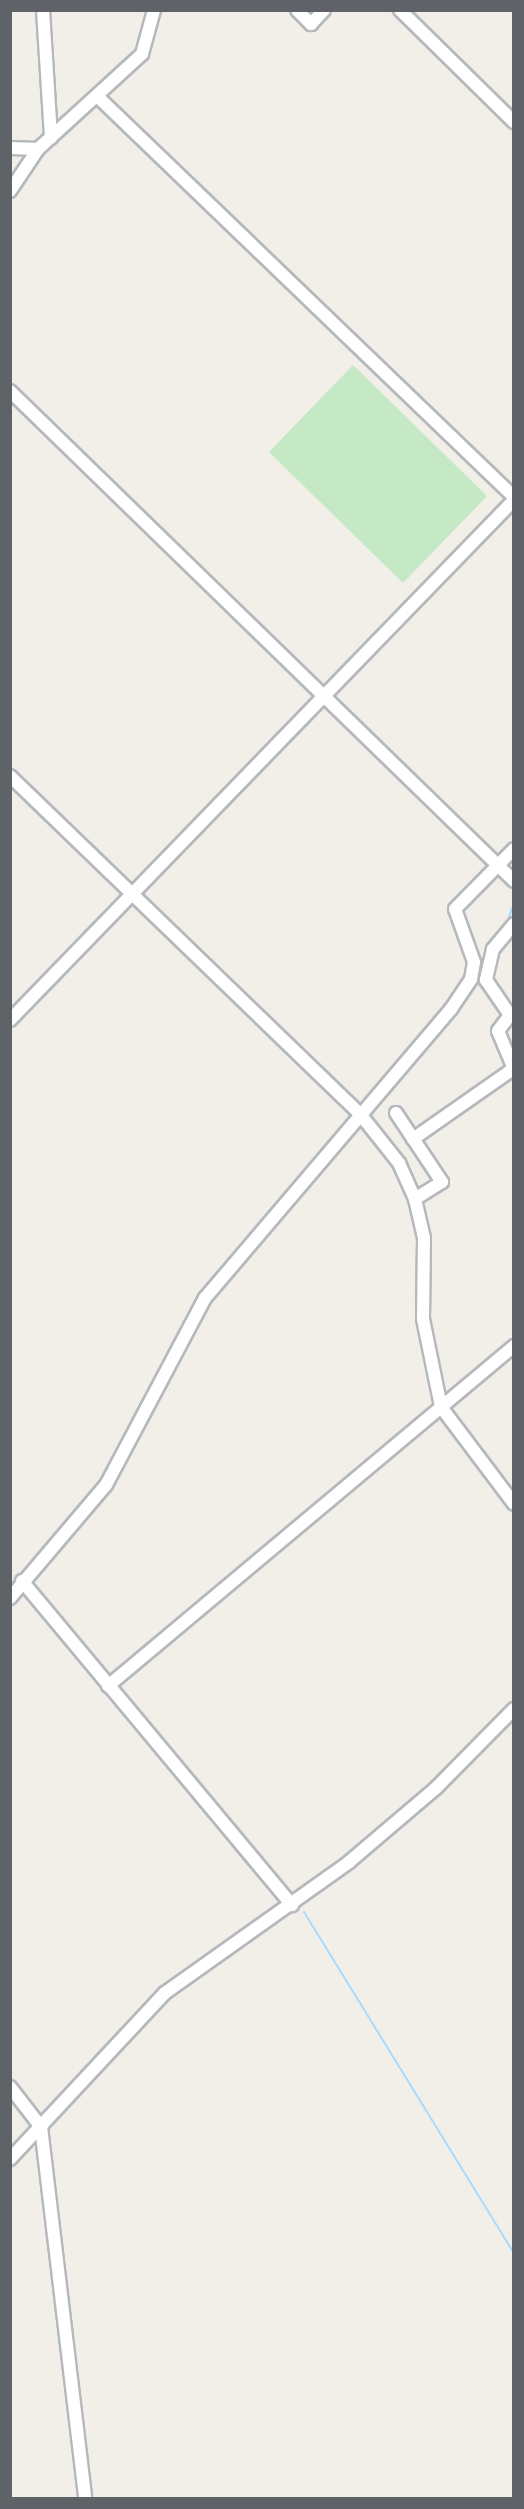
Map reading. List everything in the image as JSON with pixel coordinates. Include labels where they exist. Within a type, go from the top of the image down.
[{"type":"street","points":[[43,10],[51,138]]},
{"type":"street","points":[[10,191],[38,149],[98,97],[142,54],[153,10]]},
{"type":"street","points":[[297,10],[311,24],[324,10]]},
{"type":"street","points":[[400,10],[513,122]]},
{"type":"street","points":[[10,1020],[327,696],[513,498],[98,97]]},
{"type":"street","points":[[10,148],[38,149]]},
{"type":"street","points":[[10,391],[327,696],[513,881]]},
{"type":"street","points":[[10,776],[360,1114],[399,1163],[415,1199],[424,1239],[423,1318],[441,1407],[513,1504]]},
{"type":"street","points":[[10,1598],[22,1581],[106,1485],[205,1298],[471,979],[474,962],[455,909],[513,849]]},
{"type":"street","points":[[413,1139],[513,1065],[498,1031],[510,1016],[486,980],[493,949],[513,924]]},
{"type":"street","points":[[396,1113],[442,1182],[415,1199]]},
{"type":"street","points":[[108,1686],[513,1346]]},
{"type":"street","points":[[22,1581],[292,1905]]},
{"type":"street","points":[[10,2159],[165,1994],[292,1905],[436,1788],[513,1709]]},
{"type":"street","points":[[10,2087],[41,2127],[85,2499]]},
{"type":"green space","points":[[353,365],[487,496],[403,583],[269,452]]},
{"type":"waterway","points":[[507,923],[514,903]]},
{"type":"waterway","points":[[489,947],[497,934]]},
{"type":"waterway","points":[[476,980],[486,955]]},
{"type":"waterway","points":[[371,1112],[459,1008]]},
{"type":"waterway","points":[[207,1307],[358,1129]]},
{"type":"waterway","points":[[155,1731],[292,1894]]},
{"type":"waterway","points":[[304,1912],[514,2254]]}]
